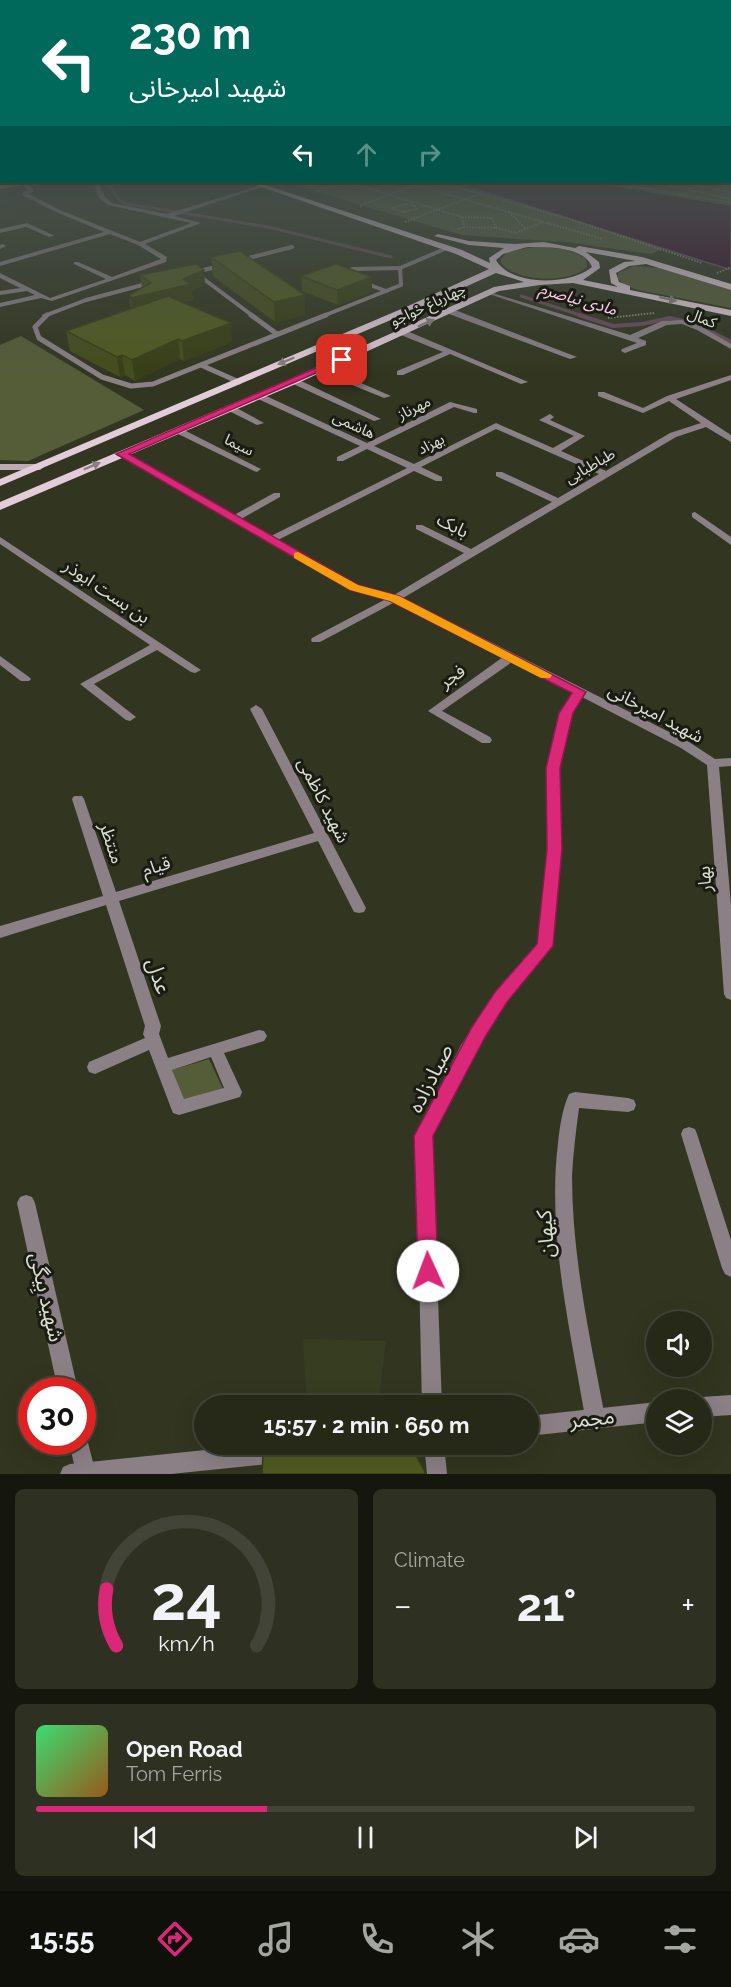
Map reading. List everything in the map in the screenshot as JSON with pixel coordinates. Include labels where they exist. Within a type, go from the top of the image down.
[{"type":"main road","points":[[424,240],[519,278],[540,282],[587,276],[596,268],[596,264],[583,253],[555,246]]},
{"type":"main road","points":[[460,240],[476,243],[555,246],[611,252],[731,287]]},
{"type":"main road","points":[[462,254],[480,249],[476,243]]},
{"type":"main road","points":[[496,269],[493,264],[495,255],[521,244]]},
{"type":"main road","points":[[462,254],[474,267],[473,281],[496,280],[501,282],[494,291]]},
{"type":"main road","points":[[642,293],[615,283],[611,276],[612,272],[620,266],[635,263],[671,268]]},
{"type":"main road","name":"چهارباغ خواجو","points":[[0,483],[239,382],[496,269]]},
{"type":"main road","points":[[569,280],[731,312]]},
{"type":"main road","name":"چهارباغ خواجو","points":[[0,506],[294,381],[452,312],[494,291],[540,282]]},
{"type":"main road","points":[[0,467],[59,469],[63,474],[61,480]]},
{"type":"street","points":[[0,264],[83,240]]},
{"type":"street","points":[[0,275],[50,300],[165,261],[165,258],[129,240]]},
{"type":"street","points":[[140,244],[152,240]]},
{"type":"street","points":[[21,258],[32,263]]},
{"type":"street","points":[[76,263],[112,279]]},
{"type":"street","points":[[0,293],[27,288]]},
{"type":"street","points":[[494,291],[643,343],[625,351]]},
{"type":"street","points":[[0,305],[41,296]]},
{"type":"street","points":[[452,312],[573,357]]},
{"type":"street","name":"کمال","points":[[630,337],[644,334],[663,324],[678,322],[705,331],[731,347]]},
{"type":"street","points":[[701,323],[731,338]]},
{"type":"street","points":[[404,333],[524,382]]},
{"type":"street","points":[[400,373],[449,352]]},
{"type":"street","points":[[321,369],[387,396]]},
{"type":"street","points":[[601,394],[643,411],[670,398],[731,377]]},
{"type":"street","points":[[294,381],[377,419]]},
{"type":"street","name":"هاشمی","points":[[259,396],[439,479]]},
{"type":"street","points":[[670,398],[731,439]]},
{"type":"street","name":"مهرناز","points":[[340,459],[453,404],[474,411]]},
{"type":"street","points":[[230,408],[260,423]]},
{"type":"street","points":[[550,417],[543,420],[581,436],[554,451]]},
{"type":"street","name":"طباطبایی","points":[[315,640],[395,598],[673,435],[707,424]]},
{"type":"street","name":"بهزاد","points":[[271,540],[496,426],[606,474]]},
{"type":"street","name":"سیما","points":[[177,430],[257,469]]},
{"type":"street","name":"شهید امیرخانی","points":[[121,454],[354,588],[395,598],[684,745],[713,762],[731,762]]},
{"type":"street","points":[[499,474],[559,502]]},
{"type":"street","points":[[234,519],[277,495]]},
{"type":"street","points":[[695,515],[731,542]]},
{"type":"street","name":"بابک","points":[[419,527],[471,553]]},
{"type":"street","name":"بن بست ابوذر","points":[[0,540],[195,670]]},
{"type":"street","points":[[130,717],[86,684],[158,645]]},
{"type":"street","name":"فجر","points":[[486,740],[434,711],[511,657]]},
{"type":"street","points":[[0,659],[25,679]]},
{"type":"street","name":"صیادزاده","points":[[432,1395],[424,1136],[478,1032],[501,997],[545,946],[555,849],[553,768],[566,713],[579,692]]},
{"type":"street","name":"شهید کاظمی","points":[[256,709],[359,908]]},
{"type":"street","name":"بهار","points":[[713,762],[731,994]]},
{"type":"street","name":"منتظر","points":[[78,799],[111,899]]},
{"type":"street","name":"قیام","points":[[0,932],[322,835]]},
{"type":"street","name":"عدل","points":[[111,899],[153,1026],[151,1034],[179,1108],[234,1092],[215,1049]]},
{"type":"street","points":[[163,1066],[259,1036]]},
{"type":"street","points":[[95,1066],[154,1041]]},
{"type":"street","name":"کیهان","points":[[596,1417],[570,1269],[566,1227],[564,1184],[571,1108],[575,1099],[628,1105]]},
{"type":"street","points":[[689,1134],[731,1268]]},
{"type":"street","name":"شهید بِیگی","points":[[26,1203],[65,1377]]},
{"type":"street","points":[[712,1406],[731,1404]]},
{"type":"street","name":"مجمر","points":[[539,1425],[646,1413]]},
{"type":"street","points":[[79,1455],[78,1473],[267,1455]]},
{"type":"street","points":[[435,1455],[437,1474]]},
{"type":"lane","points":[[236,262],[292,247]]},
{"type":"lane","points":[[350,277],[339,273],[352,269],[400,268],[447,248]]},
{"type":"lane","points":[[224,265],[190,273],[198,274],[277,334]]},
{"type":"lane","points":[[158,281],[86,300],[44,316],[35,327],[39,338],[102,376],[131,386],[153,384],[401,285],[400,268]]},
{"type":"lane","points":[[359,280],[386,291]]},
{"type":"lane","points":[[201,365],[239,382]]},
{"type":"path","points":[[519,240],[521,244]]},
{"type":"path","points":[[632,240],[704,264]]},
{"type":"path","points":[[717,273],[731,267]]},
{"type":"path","points":[[531,292],[560,302]]},
{"type":"path","points":[[608,318],[655,313]]},
{"type":"shaded area","points":[[533,240],[636,240],[662,249],[651,254]]},
{"type":"shaded area","points":[[636,240],[731,240],[731,270]]},
{"type":"shaded area","points":[[534,247],[574,252],[586,259],[587,267],[569,276],[543,278],[518,274],[501,263],[501,259],[508,252]]},
{"type":"shaded area","points":[[634,266],[661,268],[731,290],[731,308],[638,290],[625,285],[618,279],[618,273]]},
{"type":"shaded area","points":[[21,336],[144,410],[28,461],[0,460],[0,345]]},
{"type":"shaded area","points":[[209,1059],[223,1089],[183,1100],[172,1070]]},
{"type":"shaded area","points":[[303,1339],[386,1341],[379,1395],[306,1395]]},
{"type":"building","points":[[240,251],[305,295],[274,302],[211,257]]},
{"type":"building","points":[[196,264],[204,270],[183,279],[191,284],[131,298],[129,295],[151,283],[140,275]]},
{"type":"building","points":[[336,264],[372,277],[337,290],[301,276]]},
{"type":"building","points":[[168,296],[231,323],[182,341],[178,339],[132,360],[122,355],[117,357],[66,331]]},
{"type":"building","points":[[263,1455],[416,1455],[426,1474],[262,1474]]},
{"type":"waterway","name":"مادی نیاصرم","points":[[320,240],[391,257]]},
{"type":"waterway","name":"مادی نیاصرم","points":[[521,296],[583,316]]},
{"type":"waterway","name":"مادی نیاصرم","points":[[579,315],[613,326],[642,324],[670,318],[696,324],[731,342]]},
{"type":"slow traffic","points":[[298,556],[354,588],[395,598],[546,675]]},
{"type":"route","points":[[342,360],[121,454],[354,588],[395,598],[579,692],[566,713],[553,768],[555,849],[545,946],[501,997],[478,1032],[424,1136],[428,1271]]}]
